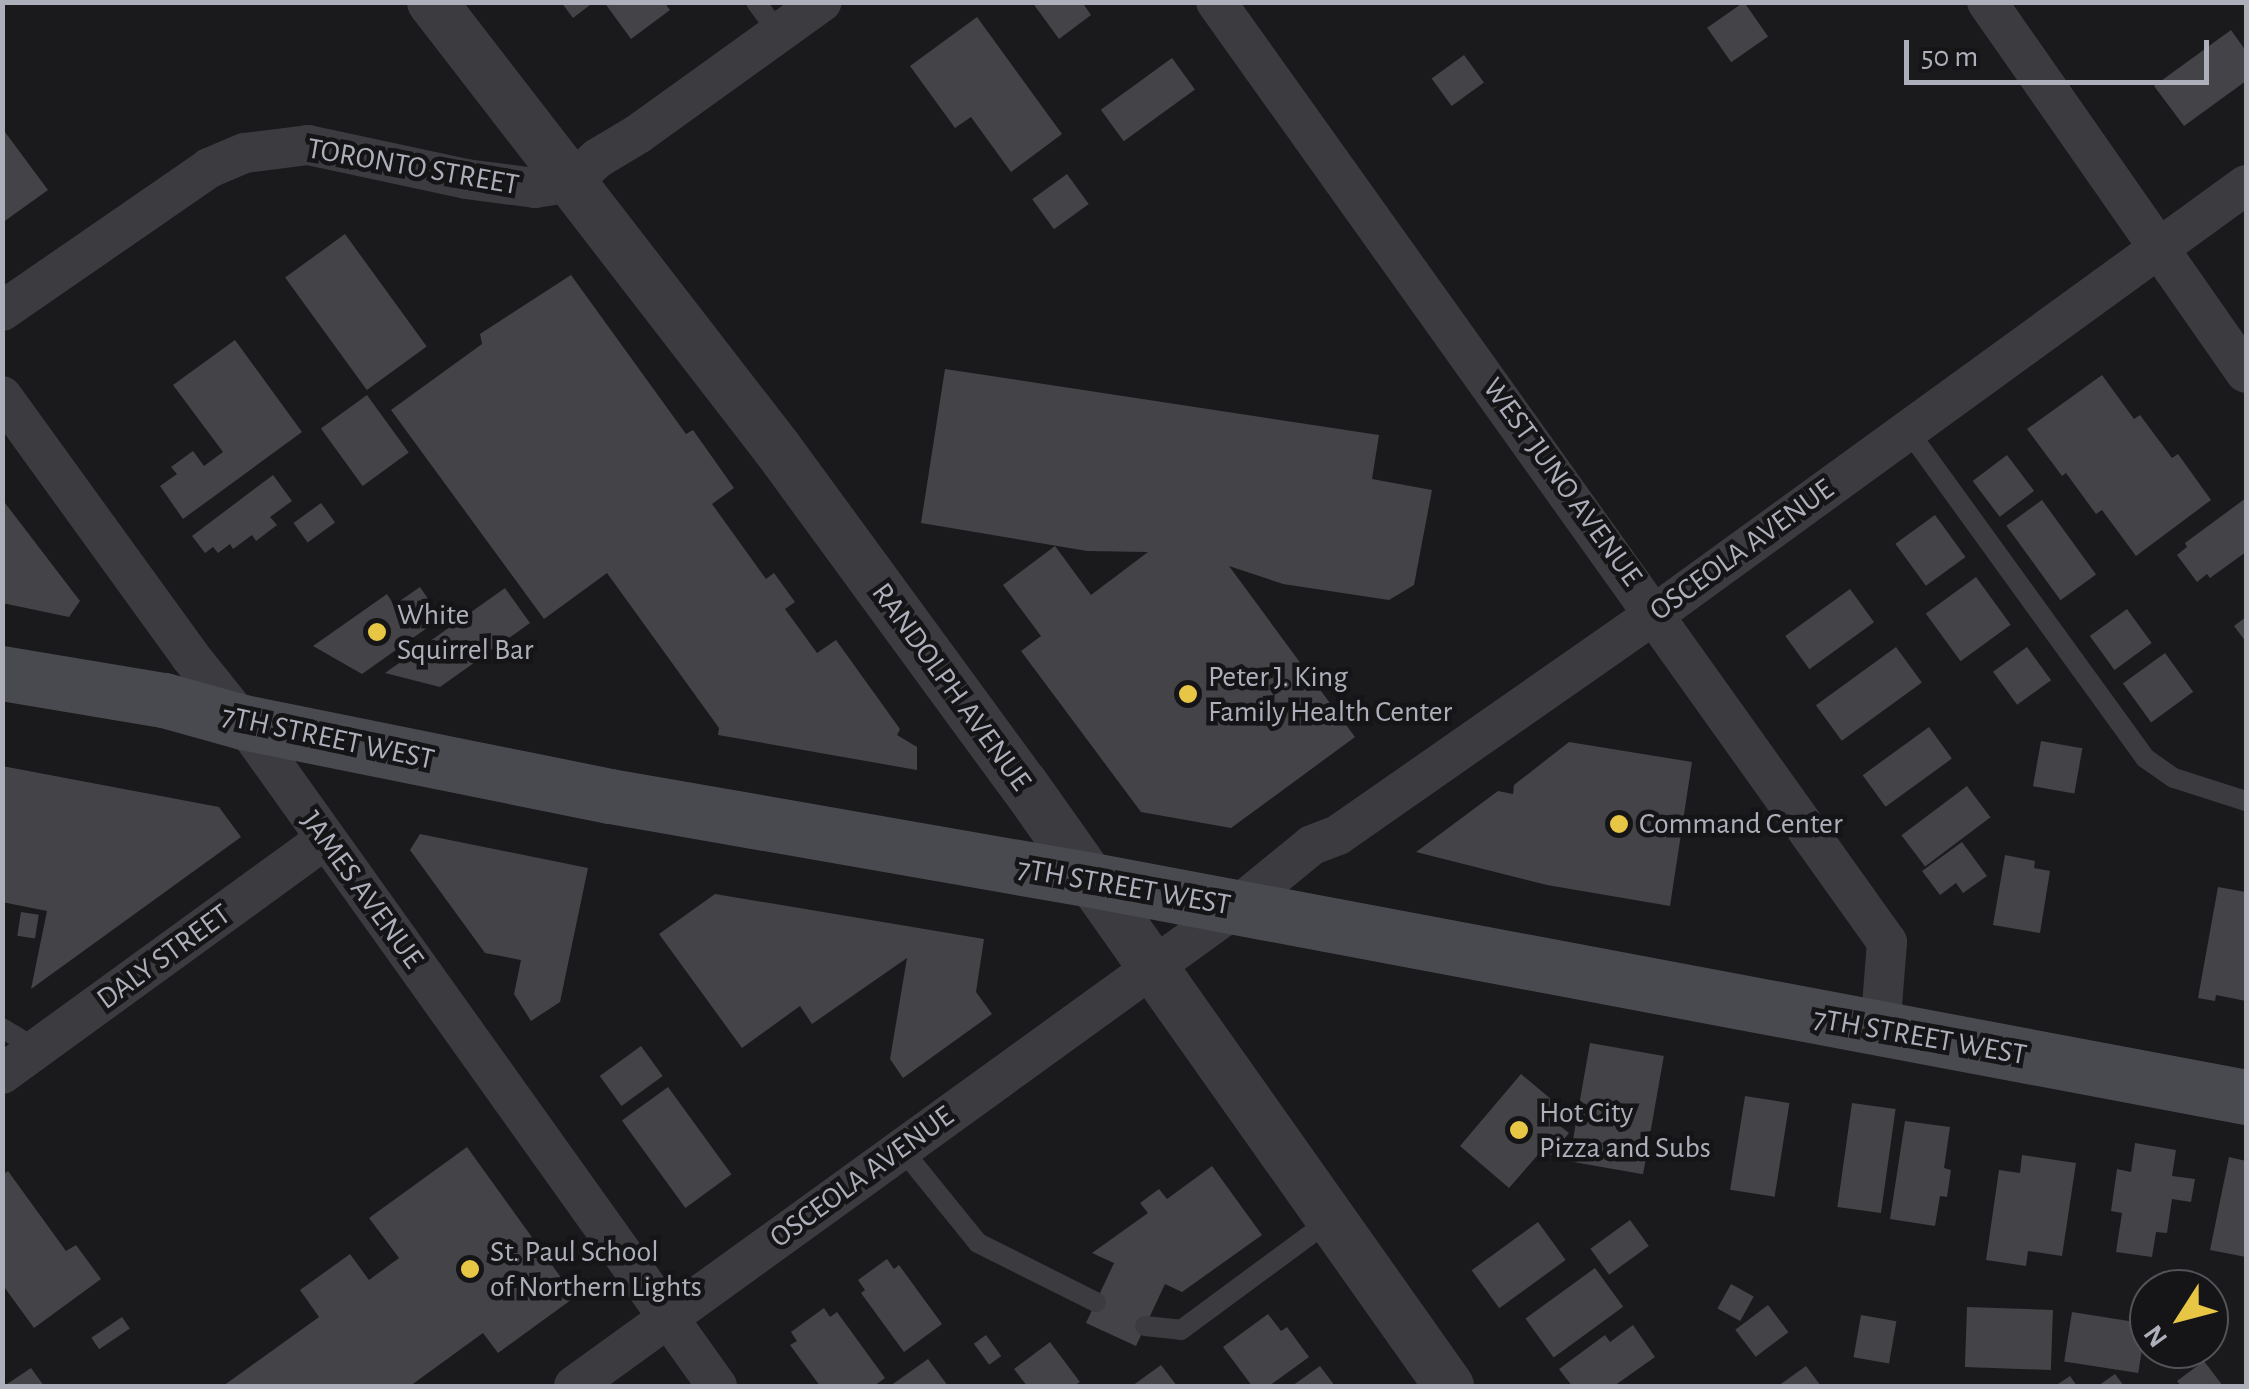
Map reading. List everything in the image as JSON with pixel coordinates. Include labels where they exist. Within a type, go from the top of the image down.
[{"type":"main road","name":"7TH STREET WEST","points":[[2,673],[164,700],[243,722],[628,800],[1087,879],[2246,1096]]},
{"type":"street","name":"RANDOLPH AVENUE","points":[[432,2],[766,433],[1024,786],[1449,1386]]},
{"type":"street","points":[[572,182],[767,18],[822,2]]},
{"type":"street","name":"WEST JUNO AVENUE","points":[[1216,2],[1656,614],[1886,942],[1880,1030]]},
{"type":"street","points":[[1987,2],[2246,373]]},
{"type":"street","name":"TORONTO STREET","points":[[2,311],[209,168],[244,153],[308,145],[466,179],[536,188],[572,182]]},
{"type":"street","name":"OSCEOLA AVENUE","points":[[574,1386],[1235,908],[1312,845],[1338,835],[1656,614],[2246,185]]},
{"type":"street","name":"JAMES AVENUE","points":[[2,396],[190,656],[243,722],[717,1386]]},
{"type":"street","name":"DALY STREET","points":[[2,1074],[326,839]]},
{"type":"lane","points":[[1907,429],[2145,758],[2174,778],[2246,801]]},
{"type":"lane","points":[[2,1028],[37,1049]]},
{"type":"lane","points":[[901,1148],[978,1243],[1096,1302]]},
{"type":"lane","points":[[1146,1326],[1181,1330],[1330,1220]]},
{"type":"building","points":[[561,2],[594,2],[573,18]]},
{"type":"building","points":[[604,2],[664,2],[670,10],[631,39]]},
{"type":"building","points":[[1032,2],[1082,2],[1091,15],[1059,39]]},
{"type":"building","points":[[1744,2],[1768,36],[1731,62],[1707,28]]},
{"type":"building","points":[[977,17],[1062,134],[1011,172],[971,117],[955,128],[910,66]]},
{"type":"building","points":[[2231,30],[2246,51],[2246,81],[2184,126],[2154,86]]},
{"type":"building","points":[[1464,55],[1484,83],[1452,106],[1432,79]]},
{"type":"building","points":[[1172,58],[1195,90],[1124,141],[1101,110]]},
{"type":"building","points":[[2,128],[48,190],[2,223]]},
{"type":"building","points":[[1067,174],[1089,204],[1054,229],[1032,199]]},
{"type":"building","points":[[345,234],[427,346],[367,390],[285,277]]},
{"type":"building","points":[[571,275],[686,434],[693,430],[734,488],[712,504],[766,579],[774,573],[795,602],[785,609],[817,653],[836,640],[900,729],[897,735],[917,747],[917,770],[718,735],[719,728],[607,573],[544,619],[391,410],[482,344],[480,334]]},
{"type":"building","points":[[235,340],[302,432],[183,519],[160,486],[177,474],[171,467],[193,451],[204,466],[223,452],[173,385]]},
{"type":"building","points":[[945,369],[1379,435],[1372,479],[1432,490],[1414,585],[1389,600],[1283,584],[1229,566],[1355,737],[1231,828],[1141,812],[1021,651],[1041,636],[1003,585],[1055,546],[1091,595],[1148,552],[1087,551],[921,523]]},
{"type":"building","points":[[2102,375],[2134,419],[2140,415],[2172,458],[2178,454],[2211,500],[2136,556],[2102,510],[2096,514],[2027,429]]},
{"type":"building","points":[[367,395],[409,452],[363,486],[321,429]]},
{"type":"building","points":[[2007,455],[2034,491],[2000,517],[1973,481]]},
{"type":"building","points":[[273,475],[292,501],[270,517],[277,525],[256,541],[252,535],[233,549],[230,544],[218,553],[213,547],[205,553],[192,536]]},
{"type":"building","points":[[2246,498],[2246,552],[2210,578],[2207,574],[2197,582],[2177,555],[2187,547],[2185,543]]},
{"type":"building","points":[[2,499],[80,601],[69,617],[2,603]]},
{"type":"building","points":[[2042,500],[2096,574],[2060,600],[2006,526]]},
{"type":"building","points":[[321,503],[335,522],[308,542],[293,523]]},
{"type":"building","points":[[1935,515],[1966,557],[1926,586],[1895,544]]},
{"type":"building","points":[[1976,577],[2011,625],[1961,661],[1926,613]]},
{"type":"building","name":"White Squirrel Bar","points":[[420,587],[441,618],[362,674],[313,646],[387,594],[394,605]]},
{"type":"building","points":[[505,588],[530,623],[440,687],[385,673]]},
{"type":"building","points":[[1850,589],[1874,622],[1809,669],[1785,636]]},
{"type":"building","points":[[2127,609],[2152,643],[2114,670],[2090,636]]},
{"type":"building","points":[[2246,617],[2246,642],[2234,626]]},
{"type":"building","points":[[1896,647],[1922,683],[1842,741],[1816,705]]},
{"type":"building","points":[[2027,647],[2051,680],[2017,705],[1993,672]]},
{"type":"building","points":[[2165,653],[2193,692],[2151,722],[2123,684]]},
{"type":"building","points":[[1929,727],[1952,759],[1886,807],[1863,775]]},
{"type":"building","points":[[2041,741],[2082,748],[2074,794],[2033,786]]},
{"type":"building","name":"Command Center","points":[[1569,742],[1692,762],[1670,906],[1547,885],[1416,852],[1498,791],[1513,794],[1514,785]]},
{"type":"building","points":[[2,766],[219,807],[241,837],[31,989],[47,911],[2,902]]},
{"type":"building","points":[[1967,786],[1990,817],[1925,866],[1902,835]]},
{"type":"building","points":[[420,834],[588,868],[560,1002],[531,1021],[514,994],[521,960],[485,953],[410,850]]},
{"type":"building","points":[[1962,842],[1987,876],[1963,893],[1956,883],[1940,895],[1922,871]]},
{"type":"building","points":[[2005,855],[2035,861],[2034,868],[2050,871],[2040,933],[1993,925]]},
{"type":"building","points":[[2218,887],[2246,892],[2246,1001],[2216,995],[2215,1001],[2198,998]]},
{"type":"building","points":[[715,894],[984,939],[976,992],[992,1014],[903,1078],[890,1059],[907,958],[812,1024],[800,1006],[742,1048],[659,934]]},
{"type":"building","points":[[21,912],[39,915],[35,939],[17,936]]},
{"type":"building","points":[[1590,1043],[1664,1056],[1643,1174],[1569,1161]]},
{"type":"building","points":[[641,1046],[663,1076],[621,1106],[600,1076]]},
{"type":"building","name":"Hot City Pizza and Subs","points":[[1521,1074],[1570,1115],[1560,1126],[1569,1133],[1551,1155],[1543,1149],[1509,1188],[1460,1146]]},
{"type":"building","points":[[668,1087],[731,1174],[685,1208],[622,1121]]},
{"type":"building","points":[[1745,1096],[1789,1103],[1775,1197],[1730,1190]]},
{"type":"building","points":[[1852,1103],[1896,1109],[1881,1213],[1837,1207]]},
{"type":"building","points":[[1905,1121],[1950,1127],[1944,1168],[1951,1170],[1947,1197],[1940,1196],[1935,1226],[1890,1219]]},
{"type":"building","points":[[2135,1143],[2176,1150],[2172,1176],[2195,1179],[2191,1202],[2172,1199],[2167,1233],[2156,1232],[2152,1257],[2116,1252],[2122,1213],[2111,1211],[2117,1169],[2131,1172]]},
{"type":"building","name":"St. Paul School of Northern Lights","points":[[467,1147],[575,1297],[498,1353],[483,1333],[410,1386],[223,1386],[319,1317],[300,1290],[350,1254],[369,1280],[399,1258],[369,1218]]},
{"type":"building","points":[[2022,1155],[2076,1163],[2062,1256],[2028,1251],[2026,1266],[1986,1260],[1999,1170],[2020,1173]]},
{"type":"building","points":[[2229,1157],[2246,1161],[2246,1257],[2210,1250]]},
{"type":"building","points":[[1212,1166],[1262,1235],[1182,1292],[1165,1284],[1136,1346],[1086,1323],[1114,1263],[1092,1253],[1148,1213],[1140,1203],[1159,1189],[1167,1199]]},
{"type":"building","points":[[8,1171],[66,1251],[76,1245],[101,1279],[34,1328],[2,1284],[2,1175]]},
{"type":"building","points":[[1630,1220],[1649,1246],[1609,1275],[1590,1249]]},
{"type":"building","points":[[1538,1222],[1566,1260],[1499,1308],[1472,1270]]},
{"type":"building","points":[[887,1259],[894,1269],[899,1265],[942,1324],[904,1352],[861,1293],[865,1290],[858,1280]]},
{"type":"building","points":[[1595,1268],[1623,1307],[1554,1357],[1525,1319]]},
{"type":"building","points":[[1731,1284],[1754,1297],[1740,1321],[1717,1308]]},
{"type":"building","points":[[1768,1305],[1788,1332],[1756,1357],[1735,1330]]},
{"type":"building","points":[[1967,1307],[2053,1310],[2051,1370],[1965,1367]]},
{"type":"building","points":[[824,1308],[830,1317],[837,1312],[885,1378],[874,1386],[820,1386],[790,1345],[797,1341],[791,1332]]},
{"type":"building","points":[[2072,1312],[2129,1321],[2129,1369],[2139,1369],[2138,1373],[2064,1361]]},
{"type":"building","points":[[1268,1314],[1281,1331],[1287,1327],[1309,1357],[1269,1386],[1252,1386],[1223,1347]]},
{"type":"building","points":[[1861,1315],[1896,1321],[1889,1364],[1854,1357]]},
{"type":"building","points":[[122,1317],[130,1329],[99,1349],[91,1338]]},
{"type":"building","points":[[1633,1325],[1655,1357],[1614,1386],[1572,1386],[1559,1369],[1605,1335],[1610,1342]]},
{"type":"building","points":[[986,1335],[1001,1356],[989,1365],[974,1344]]},
{"type":"building","points":[[1050,1342],[1080,1382],[1074,1386],[1027,1386],[1014,1369]]},
{"type":"building","points":[[928,1359],[948,1386],[890,1386]]},
{"type":"building","points":[[1161,1365],[1177,1386],[1132,1386]]},
{"type":"building","points":[[1320,1366],[1335,1386],[1292,1386]]},
{"type":"building","points":[[1806,1366],[1821,1386],[1778,1386]]},
{"type":"building","points":[[31,1368],[44,1386],[4,1386]]},
{"type":"building","points":[[2193,1369],[2210,1369],[2223,1386],[2181,1386],[2177,1381]]},
{"type":"building","points":[[2115,1374],[2124,1386],[2098,1386]]},
{"type":"building","points":[[2070,1376],[2077,1386],[2055,1386]]},
{"type":"place","name":"White Squirrel Bar","points":[[377,632]]},
{"type":"place","name":"Peter J. King Family Health Center","points":[[1188,694]]},
{"type":"place","name":"Command Center","points":[[1619,824]]},
{"type":"place","name":"Hot City Pizza and Subs","points":[[1519,1130]]},
{"type":"place","name":"St. Paul School of Northern Lights","points":[[470,1269]]}]
